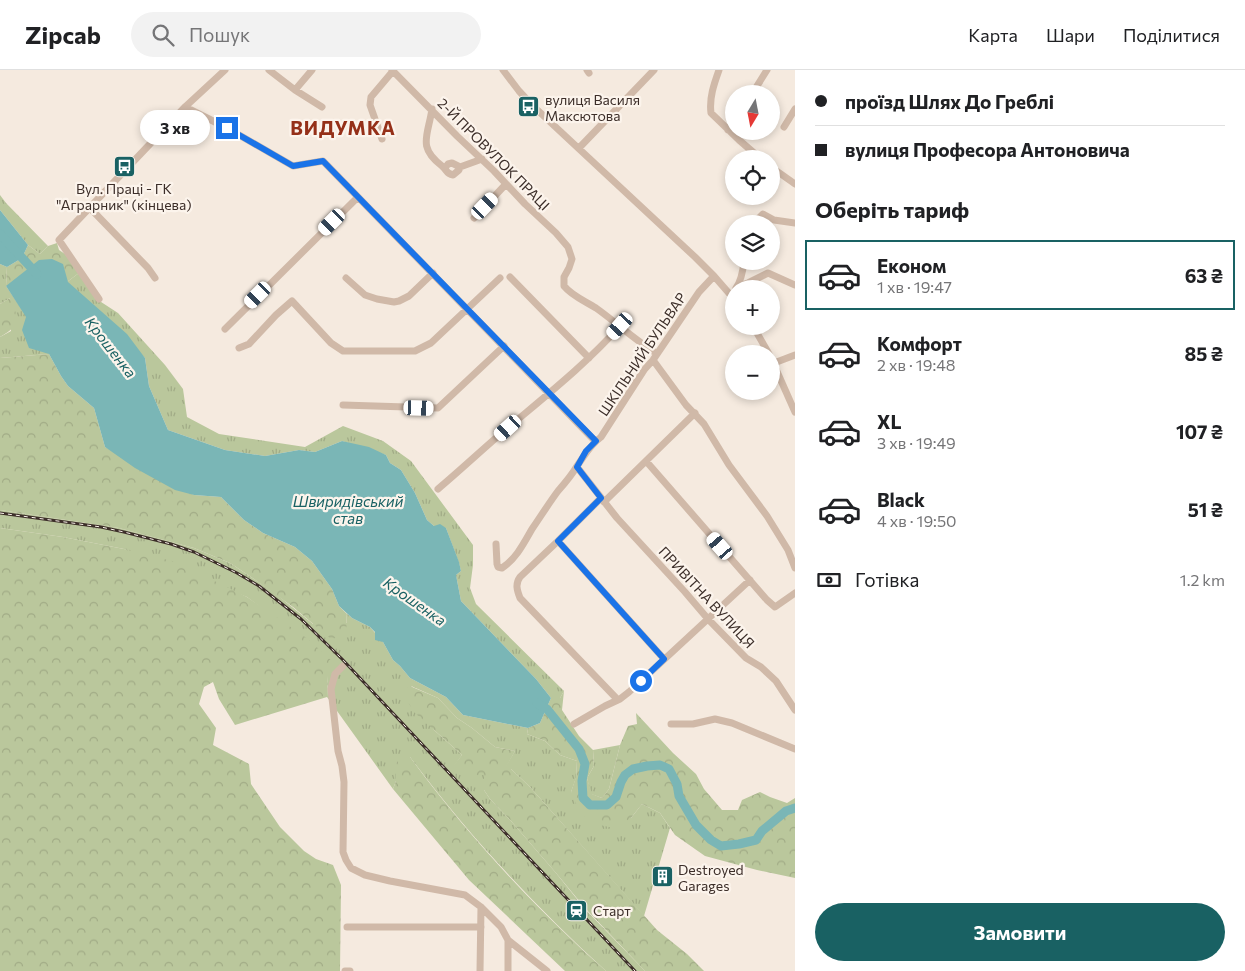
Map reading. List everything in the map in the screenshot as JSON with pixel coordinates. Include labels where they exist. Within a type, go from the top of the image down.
[{"type":"street","points":[[99,299],[60,240],[185,107],[225,70]]},
{"type":"street","points":[[270,70],[295,90],[322,107]]},
{"type":"street","points":[[295,90],[312,70]]},
{"type":"street","points":[[382,139],[369,102],[392,70]]},
{"type":"street","name":"2-Й ПРОВУЛОК ПРАЦІ","points":[[392,70],[568,247],[572,259],[570,268],[564,278],[564,286],[568,291],[620,326]]},
{"type":"street","points":[[503,70],[525,98],[725,285]]},
{"type":"street","points":[[579,148],[654,70]]},
{"type":"street","points":[[719,70],[712,93],[710,113],[725,127]]},
{"type":"street","points":[[758,85],[767,70]]},
{"type":"street","points":[[185,107],[227,128],[293,166],[323,161],[596,441]]},
{"type":"street","points":[[432,109],[426,145],[432,157],[445,168],[447,173],[454,175],[460,167],[482,159]]},
{"type":"street","points":[[784,127],[795,110]]},
{"type":"street","points":[[739,140],[751,150]]},
{"type":"street","points":[[780,173],[795,184]]},
{"type":"street","points":[[474,218],[506,184]]},
{"type":"street","points":[[225,329],[358,197]]},
{"type":"street","points":[[90,208],[148,268],[155,278]]},
{"type":"street","points":[[780,221],[795,223]]},
{"type":"street","points":[[346,278],[365,295],[390,302],[399,302],[409,296],[433,273]]},
{"type":"street","points":[[754,280],[768,273],[795,285]]},
{"type":"street","name":"ШКІЛЬНИЙ БУЛЬВАР","points":[[496,544],[497,564],[498,567],[502,568],[520,550],[586,451],[601,437],[644,370],[699,292],[714,276]]},
{"type":"street","points":[[510,277],[589,358]]},
{"type":"street","points":[[239,348],[249,344],[292,300],[331,343],[343,351],[416,351],[431,343],[500,278]]},
{"type":"street","points":[[438,489],[574,372],[620,326],[654,357],[686,405],[704,424],[729,465],[767,516],[788,550],[795,568]]},
{"type":"street","points":[[343,405],[438,408],[504,346]]},
{"type":"street","points":[[780,359],[795,355]]},
{"type":"street","points":[[780,379],[795,412]]},
{"type":"street","points":[[618,700],[520,598],[517,582],[520,577],[646,461],[695,413]]},
{"type":"street","points":[[646,461],[767,600],[775,607],[795,593]]},
{"type":"street","name":"ПРИВІТНА ВУЛИЦЯ","points":[[577,467],[617,518],[708,619],[746,658],[761,667],[776,681],[795,710]]},
{"type":"street","points":[[558,541],[664,659]]},
{"type":"street","points":[[574,724],[629,692],[750,580]]},
{"type":"street","points":[[343,666],[335,674],[331,689],[338,750],[344,782],[343,852],[351,868],[365,875],[390,881],[465,895],[481,907],[501,927],[508,940],[547,971]]},
{"type":"street","points":[[671,724],[693,724],[714,719],[732,723],[795,749]]},
{"type":"street","points":[[480,971],[481,907]]},
{"type":"street","points":[[347,927],[480,927]]},
{"type":"street","points":[[508,940],[508,971]]},
{"type":"street","points":[[535,962],[536,971]]},
{"type":"street","points":[[345,971],[350,971]]},
{"type":"green space","points":[[0,195],[48,246],[40,254],[28,245],[0,210]]},
{"type":"green space","points":[[57,243],[59,250],[65,254],[79,273],[67,282],[6,286],[7,267],[22,258],[28,245],[40,254],[48,246]]},
{"type":"green space","points":[[0,264],[7,267],[6,286],[49,354],[0,358],[0,337],[11,331],[10,298],[0,304]]},
{"type":"green space","points":[[79,273],[98,300],[118,313],[165,365],[183,389],[187,417],[219,434],[305,447],[343,426],[383,441],[411,461],[473,545],[470,588],[476,604],[564,691],[560,698],[551,698],[536,679],[461,601],[456,575],[461,571],[446,528],[434,526],[427,520],[415,493],[401,470],[390,463],[386,455],[342,441],[315,452],[299,450],[265,456],[225,450],[168,430],[149,386],[145,358],[67,282]]},
{"type":"green space","points":[[10,298],[16,316],[15,325],[0,337],[0,304]]},
{"type":"green space","points":[[49,354],[68,386],[94,408],[105,447],[194,495],[221,497],[244,520],[263,533],[295,547],[312,561],[332,589],[339,606],[346,613],[347,623],[343,633],[331,639],[293,607],[230,563],[194,548],[119,528],[0,510],[0,358]]},
{"type":"green space","points":[[0,510],[119,528],[194,548],[230,563],[276,594],[313,624],[347,623],[346,613],[370,627],[383,642],[393,660],[410,678],[446,697],[463,715],[528,728],[527,734],[545,741],[560,755],[577,761],[576,778],[571,792],[631,818],[642,804],[660,813],[670,828],[644,916],[530,787],[511,769],[504,769],[515,751],[495,747],[457,718],[438,698],[411,686],[434,730],[462,755],[454,766],[477,775],[484,774],[484,790],[490,799],[556,873],[585,909],[645,971],[606,971],[503,869],[455,814],[410,757],[396,763],[396,781],[393,789],[327,697],[328,676],[275,618],[247,597],[124,549],[63,537],[0,528]]},
{"type":"green space","points":[[0,528],[63,537],[176,562],[247,597],[308,639],[335,664],[328,676],[327,697],[235,725],[219,699],[213,682],[204,687],[199,704],[216,728],[213,745],[249,764],[251,784],[280,827],[304,851],[316,859],[333,865],[341,885],[340,971],[0,971]]},
{"type":"green space","points":[[410,686],[438,698],[457,718],[495,747],[515,751],[505,769],[511,769],[530,787],[657,930],[687,954],[704,971],[645,971],[585,908],[490,799],[484,790],[484,775],[468,774],[453,766],[462,755],[415,713],[400,690]]},
{"type":"green space","points":[[564,691],[562,710],[579,736],[593,750],[594,766],[587,778],[592,794],[602,798],[609,789],[620,745],[628,726],[637,724],[636,713],[673,753],[696,774],[704,789],[722,810],[738,810],[742,800],[760,792],[787,803],[795,798],[795,878],[705,856],[675,835],[660,813],[642,804],[631,818],[614,828],[590,823],[578,808],[571,792],[576,777],[577,761],[560,755],[545,741],[527,734],[528,728],[540,723],[551,698],[560,698]]},
{"type":"green space","points":[[620,745],[609,789],[602,798],[591,794],[587,778],[594,766],[593,750]]},
{"type":"green space","points":[[404,754],[410,757],[466,828],[506,873],[578,946],[606,971],[565,971],[469,880],[393,789],[396,781],[396,763]]},
{"type":"water","points":[[0,210],[28,245],[22,258],[7,267],[0,264]]},
{"type":"water","name":"Швиридівський став","points":[[52,259],[63,264],[68,282],[127,334],[145,358],[149,386],[168,430],[225,450],[265,456],[299,450],[315,452],[342,441],[369,447],[386,455],[390,463],[401,470],[415,493],[427,520],[434,526],[440,524],[446,528],[461,571],[456,575],[461,601],[536,679],[551,698],[540,723],[528,728],[463,715],[446,697],[410,678],[393,660],[383,642],[375,640],[375,632],[370,627],[352,618],[339,606],[332,589],[312,561],[295,547],[263,533],[244,520],[221,497],[194,495],[175,490],[135,468],[105,447],[94,408],[68,386],[49,354],[29,348],[22,330],[26,317],[6,286],[39,260]]},
{"type":"waterway","name":"Крошенка","points":[[0,234],[37,274]]},
{"type":"waterway","name":"Крошенка","points":[[537,703],[547,709],[579,749],[585,764],[582,781],[583,798],[590,805],[607,805],[616,797],[625,775],[633,769],[660,765],[669,769],[677,784],[679,796],[696,825],[711,840],[721,846],[756,840],[762,831],[786,811],[795,808]]},
{"type":"railway","points":[[0,513],[101,527],[171,544],[194,552],[259,586],[301,619],[342,659],[635,971]]},
{"type":"place","name":"вулиця Василя Максютова","points":[[529,107]]},
{"type":"place","name":"Вул. Праці - ГК \"Аграрник\" (кінцева)","points":[[124,166]]},
{"type":"place","name":"Destroyed Garages","points":[[662,877]]},
{"type":"place","name":"Старт","points":[[577,910]]},
{"type":"district","name":"ВИДУМКА","points":[[343,127]]},
{"type":"route","points":[[227,128],[293,166],[323,161],[596,441],[586,451],[577,467],[601,498],[558,541],[664,659],[641,681]]}]
